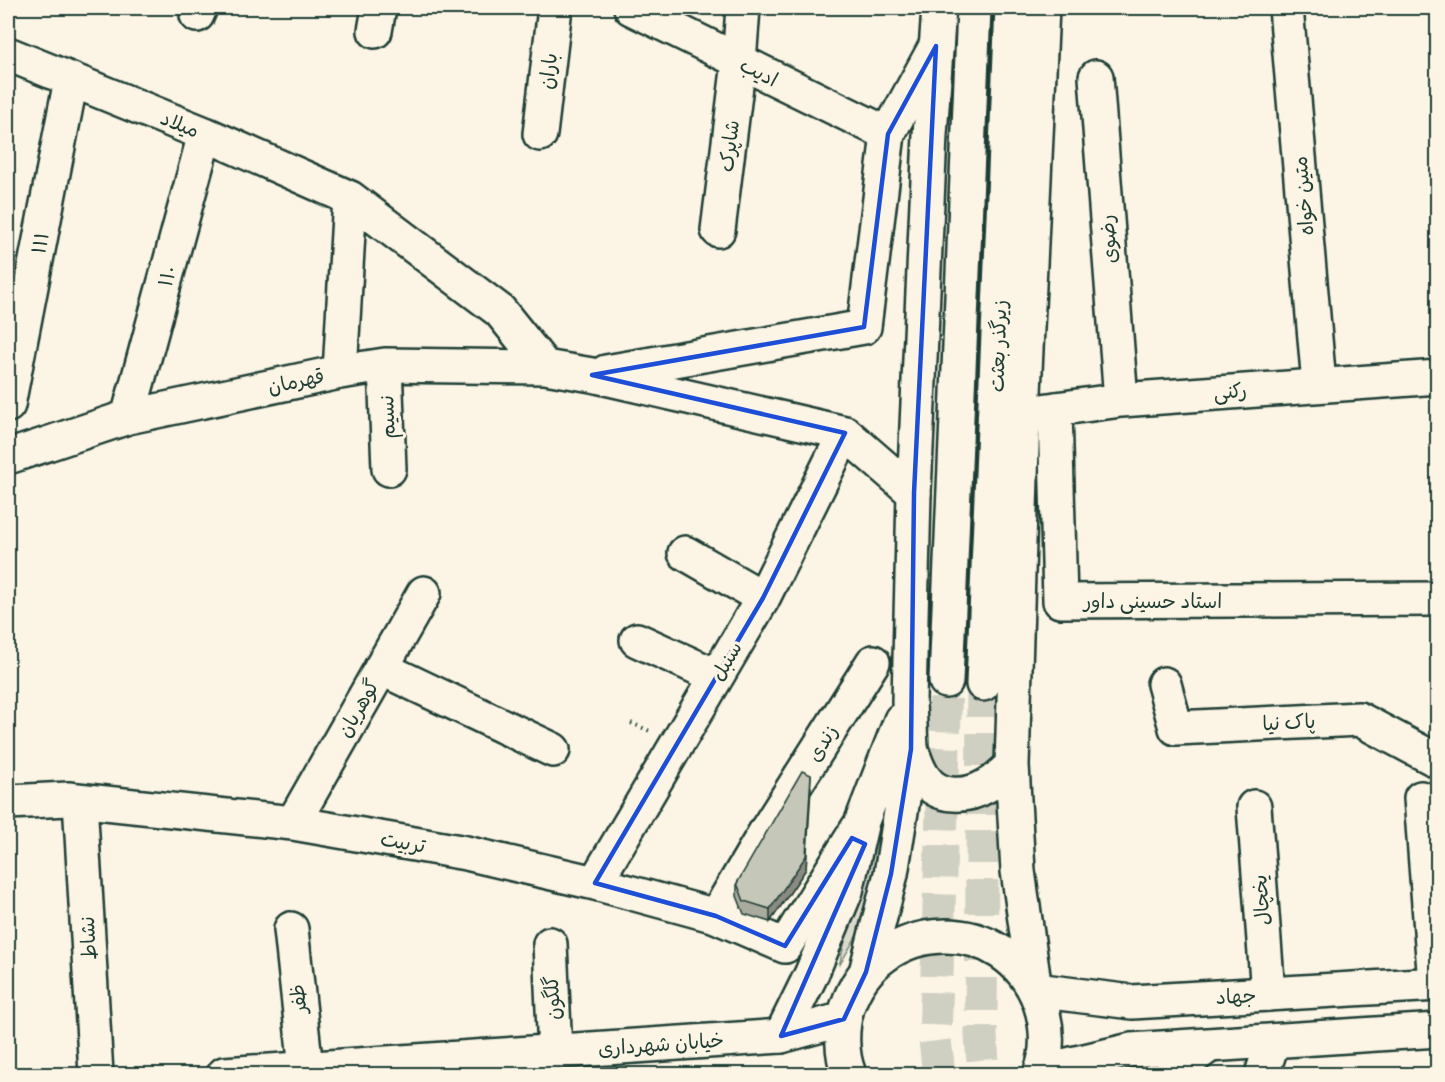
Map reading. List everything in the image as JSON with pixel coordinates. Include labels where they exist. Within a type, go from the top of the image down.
[{"type":"main road","name":"باران","points":[[540,134],[555,8]]},
{"type":"main road","name":"ادیب","points":[[631,8],[888,134]]},
{"type":"main road","name":"شاپرک","points":[[718,230],[739,62],[743,8]]},
{"type":"main road","points":[[866,972],[891,874],[910,749],[914,493],[939,8]]},
{"type":"main road","name":"زیرگذر بعثت","points":[[945,681],[974,8]]},
{"type":"main road","name":"زیرگذر بعثت","points":[[983,684],[1012,8]]},
{"type":"main road","points":[[1042,8],[1023,414],[1012,765],[1018,871],[1035,990],[1044,1016],[1047,1044],[1041,1073],[1131,1050],[1437,1030]]},
{"type":"main road","name":"متین خواه","points":[[1286,8],[1319,384]]},
{"type":"main road","points":[[592,375],[864,327],[888,134],[936,46]]},
{"type":"main road","name":"میلاد","points":[[8,54],[205,134],[350,198],[500,311],[545,367]]},
{"type":"main road","name":"رضوی","points":[[1096,77],[1120,400]]},
{"type":"main road","name":"۱۱۱","points":[[8,405],[21,265],[71,80]]},
{"type":"main road","name":"۱۱۰","points":[[128,417],[205,134]]},
{"type":"main road","points":[[340,372],[350,198]]},
{"type":"main road","name":"قهرمان","points":[[8,457],[128,417],[340,372],[385,365],[545,367],[592,375],[845,434]]},
{"type":"main road","name":"نسیم","points":[[385,365],[389,469]]},
{"type":"main road","name":"رکنی","points":[[1023,414],[1120,400],[1437,376]]},
{"type":"main road","name":"استاد حسینی داور","points":[[1055,409],[1060,601],[1437,599]]},
{"type":"main road","points":[[845,434],[914,493]]},
{"type":"main road","name":"سنبل","points":[[595,883],[763,598],[845,434]]},
{"type":"main road","points":[[685,553],[763,598]]},
{"type":"main road","name":"گوهریان","points":[[293,823],[424,593]]},
{"type":"main road","points":[[637,640],[716,676]]},
{"type":"main road","name":"زندی","points":[[716,916],[766,831],[873,662]]},
{"type":"main road","points":[[381,668],[552,750]]},
{"type":"main road","name":"پاک نیا","points":[[1164,684],[1176,728],[1359,719],[1437,761]]},
{"type":"main road","points":[[781,1036],[811,975],[846,891],[862,821],[909,702]]},
{"type":"main road","points":[[910,749],[924,779],[931,786],[950,794],[975,792],[987,786],[1012,765]]},
{"type":"main road","points":[[1421,798],[1436,984]]},
{"type":"main road","name":"تربیت","points":[[8,802],[68,799],[293,823],[466,853],[595,883],[716,916],[785,946],[862,821]]},
{"type":"main road","name":"نشاط","points":[[80,801],[96,1074]]},
{"type":"main road","name":"یخچال","points":[[1254,807],[1268,994]]},
{"type":"main road","name":"ظفر","points":[[291,929],[306,1069]]},
{"type":"main road","points":[[849,1074],[842,1043],[844,1019],[852,994],[866,972],[885,954],[908,942],[930,936],[952,936],[974,940],[994,948],[1017,966],[1035,990]]},
{"type":"main road","name":"گلگون","points":[[550,944],[555,1052]]},
{"type":"main road","name":"جهاد","points":[[1035,990],[1132,1002],[1436,984]]},
{"type":"main road","name":"خیابان شهرداری","points":[[224,1074],[781,1036],[844,1019]]},
{"type":"main road","points":[[1262,1074],[1274,1041]]},
{"type":"main road","points":[[1171,1074],[1208,1046]]},
{"type":"highlighted area","points":[[936,46],[914,493],[911,749],[891,874],[866,972],[844,1019],[781,1036],[865,844],[852,838],[785,946],[716,916],[595,883],[763,598],[845,433],[592,375],[864,327],[888,134]]},
{"type":"shaded area","points":[[882,786],[877,901],[839,966]]},
{"type":"building","points":[[802,771],[811,775],[806,856],[770,909],[744,901],[737,883]]},
{"type":"tunnel","points":[[939,1074],[935,1040],[946,681]]},
{"type":"tunnel","points":[[983,684],[981,1036],[984,1074]]}]
